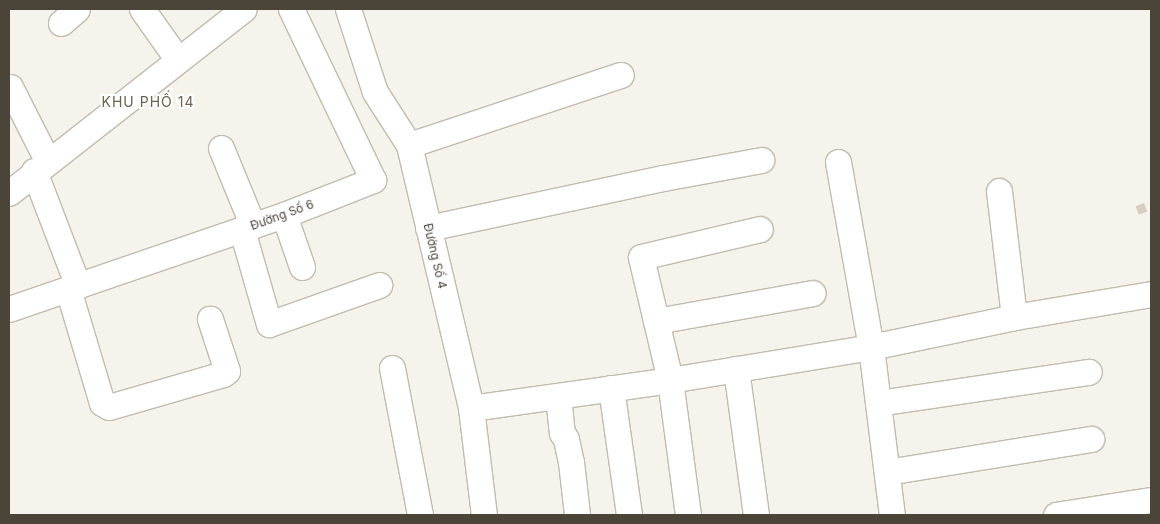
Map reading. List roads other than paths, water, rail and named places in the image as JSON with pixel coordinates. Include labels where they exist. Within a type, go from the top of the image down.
[{"type":"street","points":[[142,9],[178,60]]},
{"type":"street","points":[[9,193],[244,9]]},
{"type":"street","name":"Đường Số 6","points":[[9,308],[248,228],[374,180],[291,9]]},
{"type":"street","name":"Đường Số 4","points":[[348,9],[375,92],[409,145],[471,408],[484,515]]},
{"type":"street","points":[[409,145],[621,75]]},
{"type":"street","points":[[10,87],[41,167],[102,404],[108,406],[223,374],[227,371],[210,319]]},
{"type":"street","points":[[221,148],[248,228],[270,324],[378,285]]},
{"type":"street","points":[[428,228],[663,178],[761,160]]},
{"type":"street","points":[[838,162],[871,347],[892,515]]},
{"type":"street","points":[[999,191],[1014,317]]},
{"type":"street","points":[[284,215],[302,267]]},
{"type":"street","points":[[688,515],[670,380],[641,257],[760,229]]},
{"type":"street","points":[[656,321],[813,293]]},
{"type":"street","points":[[471,408],[670,380],[871,347],[1014,317],[1151,294]]},
{"type":"street","points":[[392,368],[420,515]]},
{"type":"street","points":[[736,369],[756,515]]},
{"type":"street","points":[[878,403],[1090,372]]},
{"type":"street","points":[[610,388],[629,515]]},
{"type":"street","points":[[558,396],[562,433],[566,439],[571,462],[577,515]]},
{"type":"street","points":[[887,472],[1091,439]]},
{"type":"street","points":[[1056,515],[1108,511],[1151,500]]},
{"type":"district","name":"KHU PHỐ 14","points":[[148,102]]}]
